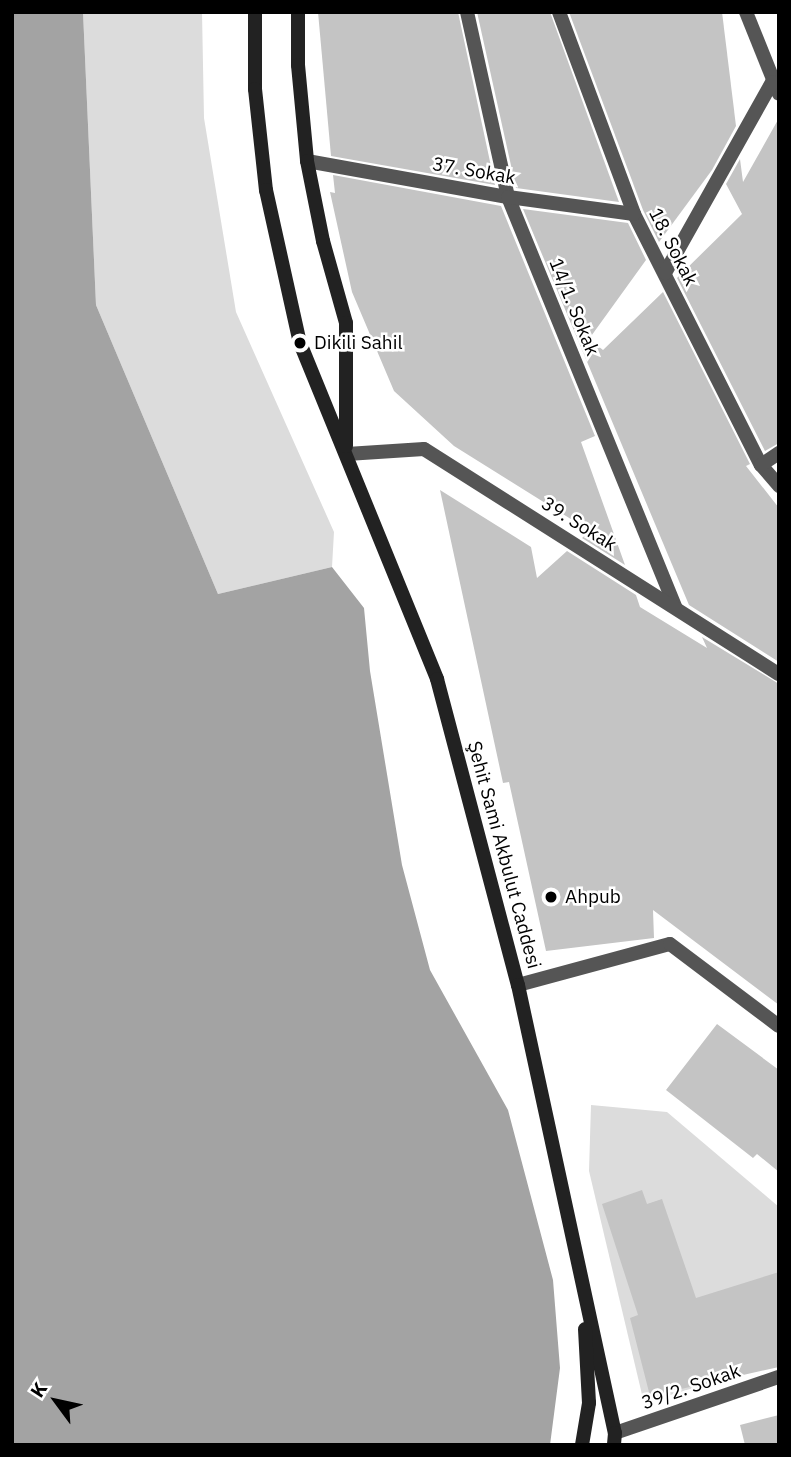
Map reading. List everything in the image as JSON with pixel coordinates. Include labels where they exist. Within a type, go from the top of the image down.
[{"type":"main road","name":"Şehit Sami Akbulut Caddesi","points":[[255,12],[254,89],[266,190],[300,344],[437,679],[518,985],[583,1279],[615,1439]]},
{"type":"main road","name":"Şehit Sami Akbulut Caddesi","points":[[298,12],[298,65],[307,161],[323,241],[346,323],[346,454]]},
{"type":"main road","name":"Şehit Sami Akbulut Caddesi","points":[[582,1445],[589,1403],[583,1279]]},
{"type":"street","name":"14/1. Sokak","points":[[467,12],[508,197],[675,607]]},
{"type":"street","name":"18. Sokak","points":[[559,12],[634,214],[761,465],[779,486]]},
{"type":"street","points":[[665,273],[776,88],[746,12]]},
{"type":"street","name":"37. Sokak","points":[[307,161],[508,197],[634,214]]},
{"type":"street","name":"39. Sokak","points":[[346,454],[424,449],[779,674]]},
{"type":"street","points":[[761,465],[779,453]]},
{"type":"street","points":[[518,985],[670,944],[779,1026]]},
{"type":"street","name":"39/2. Sokak","points":[[615,1439],[779,1377]]},
{"type":"shaded area","points":[[12,12],[83,12],[96,305],[218,594],[332,567],[364,608],[370,671],[402,865],[430,970],[508,1110],[553,1280],[560,1368],[550,1445],[12,1445]]},
{"type":"shaded area","points":[[83,12],[202,12],[204,118],[236,312],[334,532],[332,567],[218,594],[96,305]]},
{"type":"shaded area","points":[[591,1105],[667,1112],[779,1207],[779,1362],[644,1403],[589,1171]]},
{"type":"building","points":[[318,12],[458,12],[495,185],[331,156]]},
{"type":"building","points":[[477,12],[550,12],[619,202],[516,188]]},
{"type":"building","points":[[569,12],[722,12],[736,126],[712,170],[659,242],[643,210]]},
{"type":"building","points":[[779,118],[779,443],[765,451],[677,278],[742,214],[726,184],[740,159],[743,182]]},
{"type":"building","points":[[333,175],[501,206],[595,436],[581,442],[625,565],[582,538],[590,531],[454,446],[394,391],[352,292],[330,192],[335,193]]},
{"type":"building","points":[[523,209],[628,223],[646,260],[589,339],[603,350],[663,292],[750,464],[746,466],[779,508],[779,662],[689,605]]},
{"type":"building","points":[[440,490],[531,547],[537,578],[567,551],[636,595],[640,607],[707,648],[702,637],[779,684],[779,1005],[653,910],[654,938],[546,951],[509,782],[503,783]]},
{"type":"building","points":[[717,1024],[779,1070],[779,1172],[757,1154],[753,1158],[666,1090]]},
{"type":"building","points":[[642,1190],[647,1204],[662,1199],[696,1298],[779,1272],[779,1367],[650,1396],[630,1318],[638,1315],[602,1204]]},
{"type":"building","points":[[779,1415],[779,1445],[745,1445],[740,1425]]},
{"type":"place","name":"Dikili Sahil","points":[[300,343]]},
{"type":"place","name":"Ahpub","points":[[551,897]]}]
